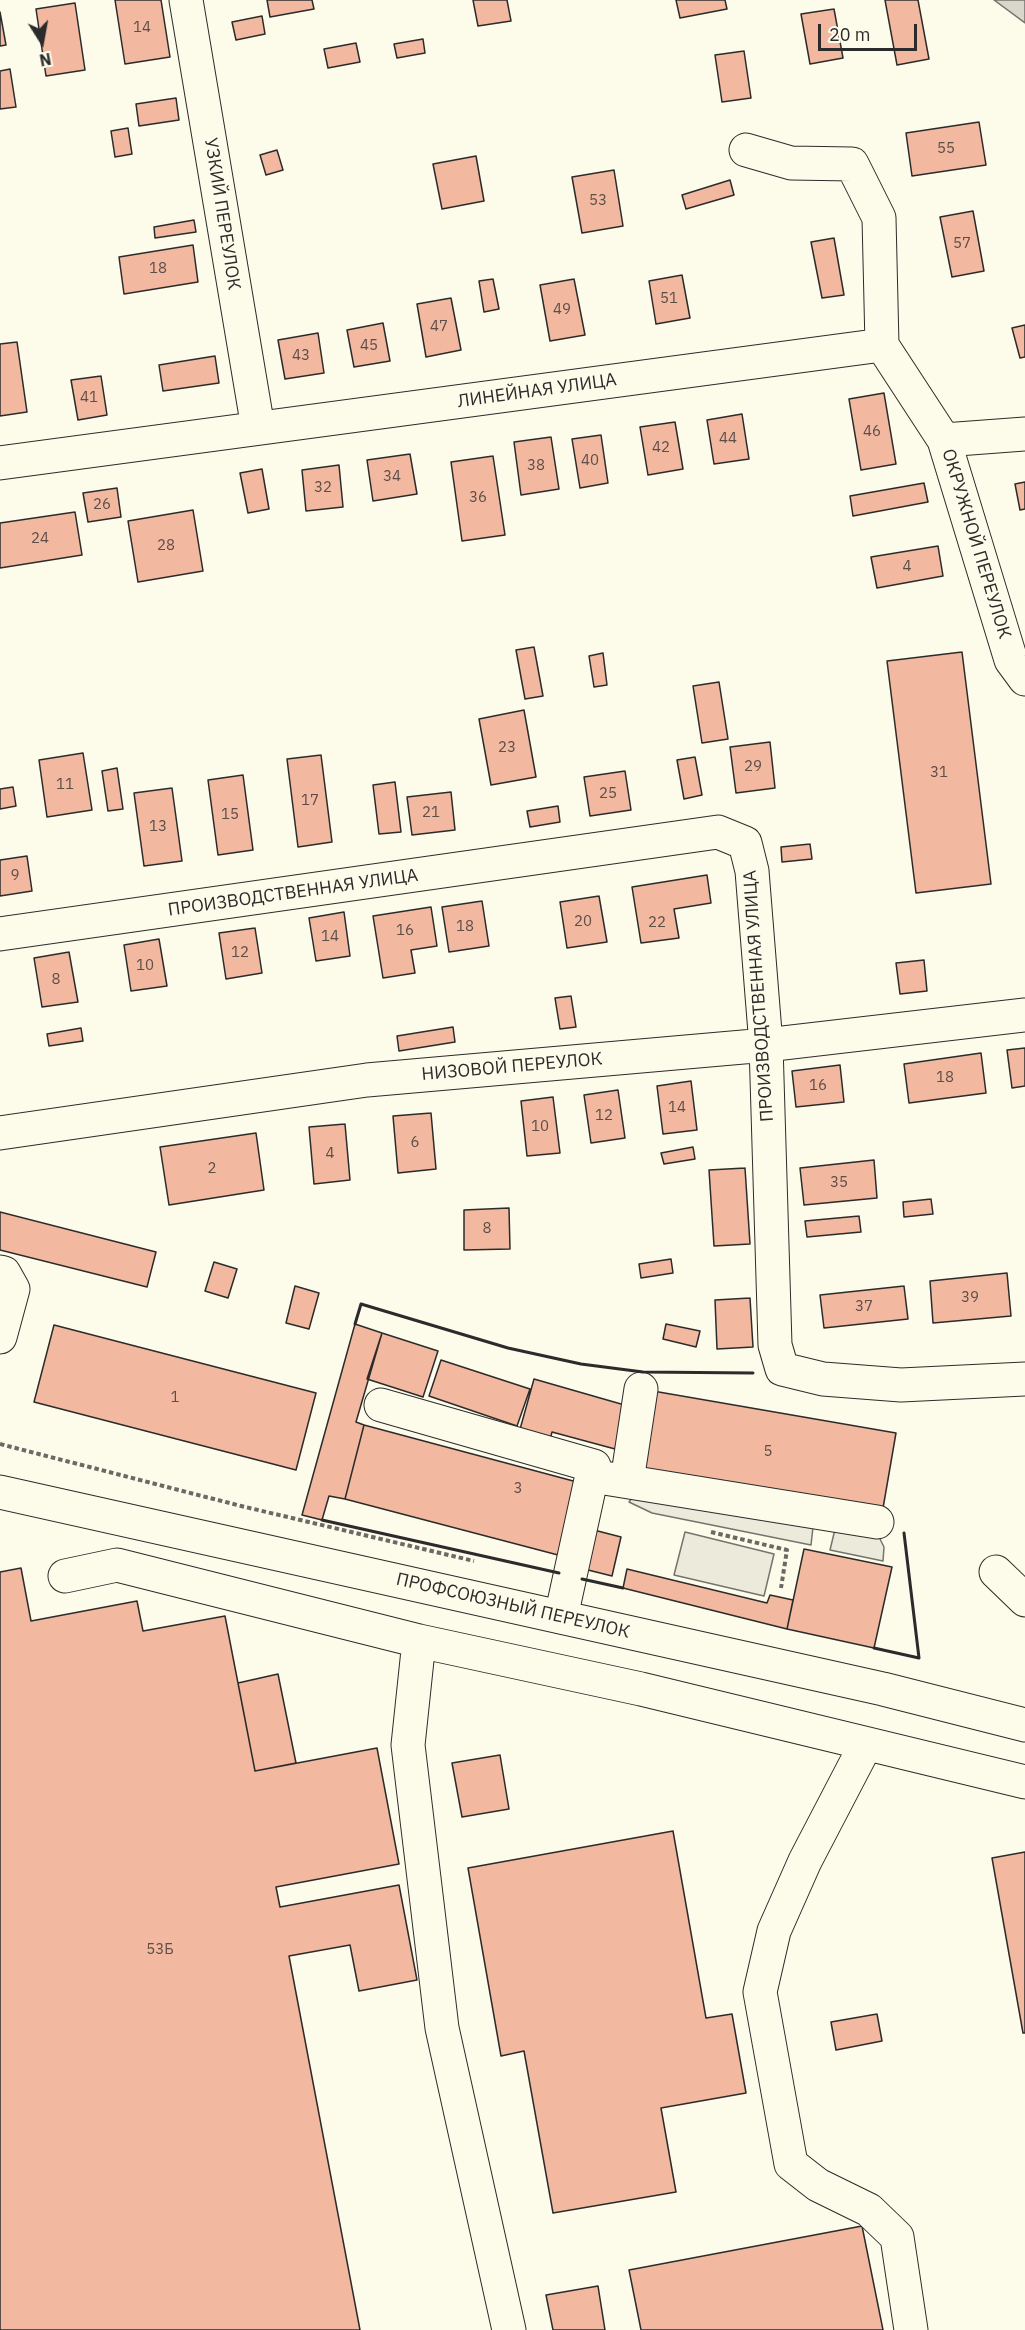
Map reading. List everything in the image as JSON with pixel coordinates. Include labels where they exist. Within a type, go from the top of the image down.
[{"type":"street","name":"УЗКИЙ ПЕРЕУЛОК","points":[[186,0],[258,428]]},
{"type":"street","points":[[746,150],[791,163],[852,164],[879,218],[882,345],[944,440],[1025,434]]},
{"type":"street","name":"ЛИНЕЙНАЯ УЛИЦА","points":[[0,463],[882,345]]},
{"type":"street","name":"ОКРУЖНОЙ ПЕРЕУЛОК","points":[[944,440],[1011,660],[1025,679]]},
{"type":"street","name":"ПРОИЗВОДСТВЕННАЯ УЛИЦА","points":[[0,934],[718,832],[746,843],[752,871],[766,1045],[775,1345],[782,1369],[823,1379],[901,1385],[1025,1379]]},
{"type":"street","name":"НИЗОВОЙ ПЕРЕУЛОК","points":[[0,1132],[367,1080],[766,1045],[1025,1015]]},
{"type":"street","points":[[0,1272],[4,1273],[13,1289],[0,1337]]},
{"type":"street","points":[[627,1481],[641,1389]]},
{"type":"street","points":[[381,1405],[594,1466],[561,1617]]},
{"type":"street","points":[[592,1476],[876,1522]]},
{"type":"street","name":"ПРОФСОЮЗНЫЙ ПЕРЕУЛОК","points":[[0,1492],[884,1689],[1025,1725]]},
{"type":"street","points":[[64,1576],[117,1565],[418,1641],[641,1689],[1025,1782]]},
{"type":"street","points":[[996,1572],[1025,1600]]},
{"type":"street","points":[[418,1641],[408,1745],[442,2028],[509,2330]]},
{"type":"street","points":[[866,1743],[805,1861],[774,1931],[760,1992],[791,2164],[818,2185],[868,2210],[897,2238],[911,2330]]},
{"type":"path","points":[[0,1444],[241,1506],[479,1562]]},
{"type":"path","points":[[709,1531],[787,1550],[781,1588]]},
{"type":"shaded area","points":[[994,0],[1025,0],[1025,23]]},
{"type":"shaded area","points":[[640,1487],[814,1518],[811,1545],[652,1513],[629,1502]]},
{"type":"shaded area","points":[[837,1521],[875,1529],[884,1547],[883,1561],[830,1550]]},
{"type":"shaded area","points":[[685,1532],[774,1554],[764,1596],[674,1575]]},
{"type":"building","points":[[115,0],[161,0],[170,57],[125,64]]},
{"type":"building","points":[[267,0],[312,0],[314,9],[270,17]]},
{"type":"building","points":[[473,0],[507,0],[511,21],[478,26]]},
{"type":"building","points":[[676,0],[725,0],[727,9],[680,18]]},
{"type":"building","points":[[885,0],[918,0],[929,59],[897,65]]},
{"type":"building","points":[[75,3],[85,70],[46,76],[36,9]]},
{"type":"building","points":[[834,9],[843,58],[810,64],[801,14]]},
{"type":"building","points":[[0,12],[6,45],[0,46]]},
{"type":"building","points":[[262,16],[265,34],[236,40],[232,22]]},
{"type":"building","points":[[423,39],[425,53],[397,58],[394,44]]},
{"type":"building","points":[[356,43],[360,62],[328,68],[324,49]]},
{"type":"building","points":[[744,51],[751,98],[722,102],[715,55]]},
{"type":"building","points":[[10,69],[16,107],[0,109],[0,71]]},
{"type":"building","points":[[176,98],[179,120],[139,126],[136,104]]},
{"type":"building","points":[[979,122],[986,165],[912,176],[906,133]]},
{"type":"building","points":[[128,128],[132,154],[115,157],[111,131]]},
{"type":"building","points":[[277,150],[283,170],[266,175],[260,155]]},
{"type":"building","points":[[476,156],[484,201],[442,209],[433,164]]},
{"type":"building","points":[[614,170],[623,226],[582,233],[572,177]]},
{"type":"building","points":[[730,180],[734,195],[686,209],[682,195]]},
{"type":"building","points":[[973,211],[984,271],[952,277],[940,217]]},
{"type":"building","points":[[194,220],[196,232],[155,238],[154,227]]},
{"type":"building","points":[[834,238],[844,295],[822,298],[811,242]]},
{"type":"building","points":[[193,245],[198,282],[124,294],[119,257]]},
{"type":"building","points":[[682,275],[690,318],[656,324],[649,281]]},
{"type":"building","points":[[493,279],[499,309],[484,312],[479,281]]},
{"type":"building","points":[[574,279],[585,335],[550,341],[540,285]]},
{"type":"building","points":[[451,298],[461,350],[426,357],[417,304]]},
{"type":"building","points":[[383,323],[390,361],[354,367],[347,330]]},
{"type":"building","points":[[1025,325],[1025,357],[1020,358],[1012,328]]},
{"type":"building","points":[[318,333],[324,373],[285,379],[278,340]]},
{"type":"building","points":[[17,342],[27,412],[0,416],[0,344]]},
{"type":"building","points":[[215,356],[219,383],[163,391],[159,365]]},
{"type":"building","points":[[101,376],[107,415],[78,420],[71,380]]},
{"type":"building","points":[[884,393],[896,464],[861,470],[849,399]]},
{"type":"building","points":[[742,414],[749,459],[714,464],[707,420]]},
{"type":"building","points":[[675,422],[683,469],[648,475],[640,427]]},
{"type":"building","points":[[601,435],[608,483],[580,488],[572,439]]},
{"type":"building","points":[[551,437],[559,489],[521,495],[514,442]]},
{"type":"building","points":[[410,454],[417,494],[373,501],[367,460]]},
{"type":"building","points":[[493,456],[505,535],[462,541],[451,462]]},
{"type":"building","points":[[339,465],[343,507],[306,511],[302,470]]},
{"type":"building","points":[[262,469],[269,509],[248,513],[240,473]]},
{"type":"building","points":[[1025,482],[1025,509],[1020,510],[1015,484]]},
{"type":"building","points":[[924,483],[928,502],[853,516],[850,496]]},
{"type":"building","points":[[117,488],[121,517],[88,522],[83,493]]},
{"type":"building","points":[[193,510],[203,571],[138,582],[128,521]]},
{"type":"building","points":[[75,512],[82,555],[0,568],[0,523]]},
{"type":"building","points":[[938,546],[943,576],[877,588],[871,557]]},
{"type":"building","points":[[534,647],[543,696],[525,699],[516,650]]},
{"type":"building","points":[[962,652],[991,884],[916,893],[887,661]]},
{"type":"building","points":[[603,653],[607,685],[594,687],[589,656]]},
{"type":"building","points":[[719,682],[728,739],[702,743],[693,686]]},
{"type":"building","points":[[524,710],[536,777],[491,785],[479,719]]},
{"type":"building","points":[[770,742],[775,788],[736,793],[730,747]]},
{"type":"building","points":[[83,753],[92,810],[47,817],[39,760]]},
{"type":"building","points":[[321,755],[332,842],[298,847],[287,759]]},
{"type":"building","points":[[695,757],[702,795],[684,799],[677,760]]},
{"type":"building","points":[[117,768],[123,809],[108,811],[102,771]]},
{"type":"building","points":[[625,771],[631,810],[590,816],[584,777]]},
{"type":"building","points":[[243,775],[253,850],[218,855],[208,780]]},
{"type":"building","points":[[395,782],[401,832],[379,834],[373,785]]},
{"type":"building","points":[[13,787],[16,806],[0,809],[0,789]]},
{"type":"building","points":[[172,788],[182,861],[144,866],[134,793]]},
{"type":"building","points":[[451,792],[455,830],[412,835],[407,797]]},
{"type":"building","points":[[558,806],[560,822],[530,827],[527,811]]},
{"type":"building","points":[[810,844],[812,859],[782,862],[781,847]]},
{"type":"building","points":[[27,856],[32,891],[0,896],[0,860]]},
{"type":"building","points":[[707,875],[711,903],[674,909],[679,938],[641,943],[632,887]]},
{"type":"building","points":[[599,896],[607,942],[567,948],[560,902]]},
{"type":"building","points":[[482,901],[489,946],[449,952],[442,907]]},
{"type":"building","points":[[431,907],[437,946],[411,950],[415,973],[383,978],[373,916]]},
{"type":"building","points":[[344,912],[350,956],[316,961],[309,918]]},
{"type":"building","points":[[255,928],[262,973],[226,979],[219,933]]},
{"type":"building","points":[[159,939],[167,986],[131,991],[124,945]]},
{"type":"building","points":[[69,952],[78,1002],[42,1007],[34,958]]},
{"type":"building","points":[[924,960],[927,991],[900,994],[896,963]]},
{"type":"building","points":[[571,996],[576,1027],[560,1029],[555,998]]},
{"type":"building","points":[[453,1027],[455,1042],[399,1051],[397,1036]]},
{"type":"building","points":[[81,1028],[83,1041],[49,1046],[47,1034]]},
{"type":"building","points":[[1025,1048],[1025,1086],[1012,1088],[1007,1050]]},
{"type":"building","points":[[981,1053],[986,1093],[909,1103],[904,1064]]},
{"type":"building","points":[[840,1065],[844,1102],[796,1107],[792,1071]]},
{"type":"building","points":[[691,1081],[697,1130],[663,1134],[657,1086]]},
{"type":"building","points":[[618,1090],[625,1138],[591,1143],[584,1095]]},
{"type":"building","points":[[553,1097],[560,1153],[527,1156],[521,1101]]},
{"type":"building","points":[[431,1113],[436,1169],[398,1173],[393,1116]]},
{"type":"building","points":[[345,1124],[350,1180],[314,1184],[309,1127]]},
{"type":"building","points":[[256,1133],[264,1190],[169,1205],[160,1147]]},
{"type":"building","points":[[693,1147],[695,1159],[664,1164],[661,1153]]},
{"type":"building","points":[[874,1160],[877,1198],[804,1205],[800,1168]]},
{"type":"building","points":[[745,1168],[750,1244],[714,1246],[709,1170]]},
{"type":"building","points":[[931,1199],[933,1214],[904,1217],[903,1202]]},
{"type":"building","points":[[509,1208],[510,1249],[464,1250],[464,1210]]},
{"type":"building","points":[[0,1212],[156,1252],[147,1287],[0,1250]]},
{"type":"building","points":[[859,1216],[861,1232],[807,1237],[805,1221]]},
{"type":"building","points":[[671,1259],[673,1273],[641,1278],[639,1264]]},
{"type":"building","points":[[214,1262],[237,1269],[228,1298],[205,1291]]},
{"type":"building","points":[[1007,1273],[1011,1316],[933,1323],[930,1281]]},
{"type":"building","points":[[295,1286],[319,1293],[309,1329],[286,1323]]},
{"type":"building","points":[[904,1286],[908,1319],[824,1328],[820,1295]]},
{"type":"building","points":[[750,1298],[753,1347],[717,1349],[715,1300]]},
{"type":"building","points":[[355,1324],[382,1333],[356,1422],[364,1425],[345,1499],[329,1496],[322,1520],[302,1515]]},
{"type":"building","points":[[666,1324],[700,1331],[696,1347],[663,1339]]},
{"type":"building","points":[[54,1325],[316,1393],[296,1470],[34,1402]]},
{"type":"building","points":[[382,1333],[438,1351],[423,1397],[367,1379]]},
{"type":"building","points":[[441,1360],[530,1389],[517,1426],[429,1396]]},
{"type":"building","points":[[534,1379],[628,1406],[615,1449],[552,1432],[548,1448],[517,1440]]},
{"type":"building","points":[[653,1391],[896,1433],[882,1514],[639,1472]]},
{"type":"building","points":[[364,1425],[577,1482],[558,1555],[345,1499]]},
{"type":"building","points":[[590,1529],[621,1537],[612,1576],[580,1568]]},
{"type":"building","points":[[804,1549],[892,1567],[874,1648],[787,1629]]},
{"type":"building","points":[[21,1568],[31,1621],[137,1601],[143,1631],[225,1616],[255,1771],[377,1748],[399,1864],[276,1887],[280,1907],[399,1885],[417,1980],[359,1991],[350,1945],[289,1956],[360,2330],[0,2330],[0,1572]]},
{"type":"building","points":[[627,1569],[767,1603],[770,1595],[793,1600],[787,1629],[623,1588]]},
{"type":"building","points":[[278,1674],[296,1763],[255,1771],[238,1683]]},
{"type":"building","points":[[500,1755],[509,1809],[462,1817],[452,1763]]},
{"type":"building","points":[[673,1831],[706,2018],[732,2014],[746,2093],[661,2108],[676,2192],[553,2213],[524,2051],[501,2056],[468,1868]]},
{"type":"building","points":[[1025,1852],[1025,2033],[1023,2033],[992,1858]]},
{"type":"building","points":[[877,2014],[882,2041],[836,2050],[831,2022]]},
{"type":"building","points":[[862,2226],[883,2330],[641,2330],[629,2270]]},
{"type":"building","points":[[598,2286],[605,2330],[553,2330],[546,2295]]},
{"type":"wall","points":[[355,1324],[361,1304],[508,1348],[581,1364],[643,1372],[753,1373]]},
{"type":"wall","points":[[322,1520],[559,1573]]},
{"type":"wall","points":[[874,1648],[919,1658],[904,1533]]},
{"type":"wall","points":[[582,1579],[623,1588]]}]
